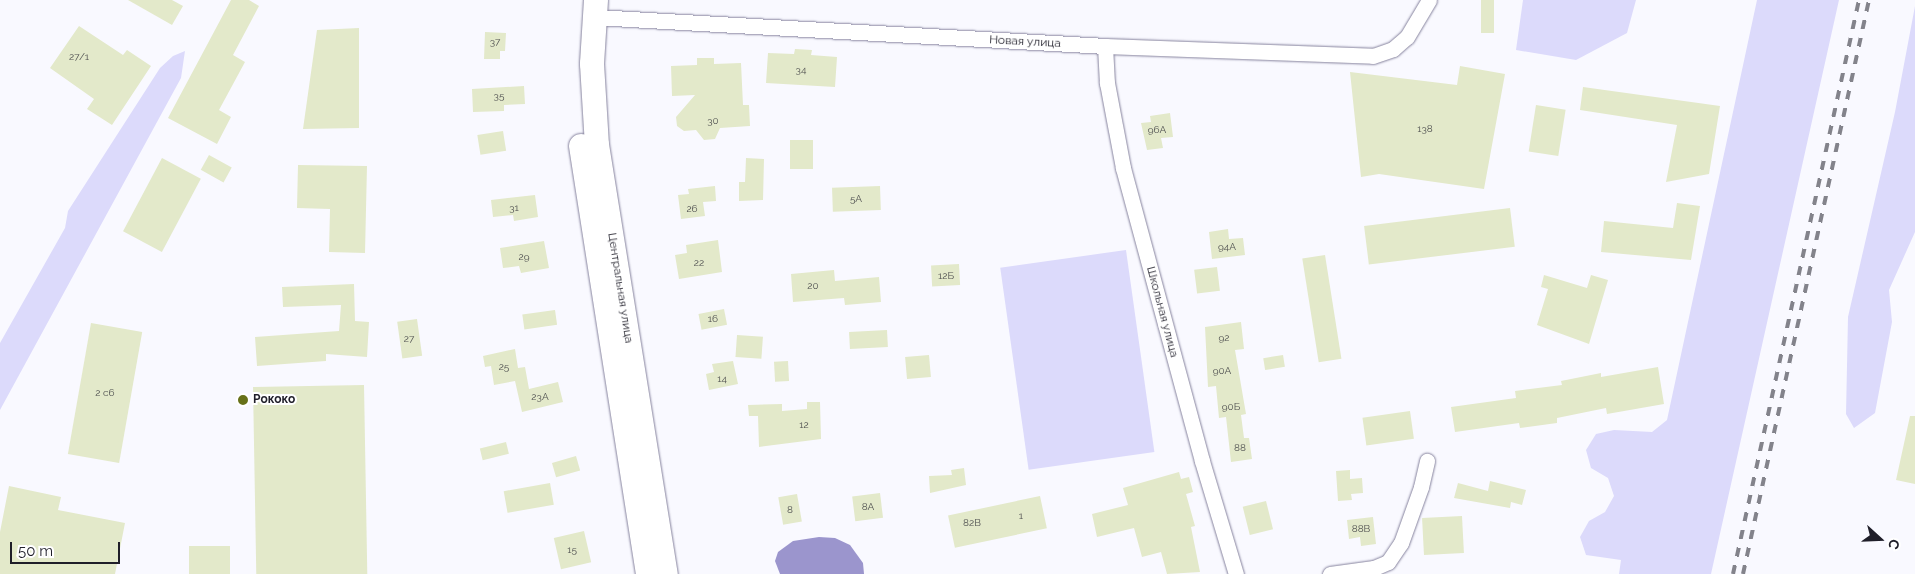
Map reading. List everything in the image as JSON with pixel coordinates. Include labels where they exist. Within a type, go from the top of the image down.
[{"type":"main road","name":"Центральная улица","points":[[590,6],[577,70],[579,129],[648,574]]},
{"type":"main road","name":"Центральная улица","points":[[590,6],[597,145],[666,574]]},
{"type":"street","name":"Новая улица","points":[[590,6],[1104,46],[1373,56],[1393,49],[1407,37],[1429,0]]},
{"type":"street","name":"Школьная улица","points":[[1104,46],[1107,83],[1123,168],[1202,461],[1236,574]]},
{"type":"street","points":[[1330,574],[1374,568],[1388,562],[1400,543],[1421,487],[1427,461]]},
{"type":"shaded area","points":[[1523,0],[1636,0],[1627,33],[1576,60],[1516,50]]},
{"type":"shaded area","points":[[1757,0],[1839,0],[1711,574],[1619,574],[1621,560],[1586,555],[1580,537],[1589,521],[1605,512],[1614,496],[1608,478],[1591,468],[1586,450],[1596,434],[1614,430],[1652,432],[1667,420]]},
{"type":"shaded area","points":[[1915,6],[1915,232],[1889,290],[1892,322],[1875,413],[1854,428],[1846,414],[1848,317],[1895,112]]},
{"type":"shaded area","points":[[185,51],[181,78],[0,410],[0,343],[65,228],[68,211],[160,68],[173,56]]},
{"type":"shaded area","points":[[1126,250],[1154,452],[1029,470],[1000,268]]},
{"type":"shaded area","points":[[819,537],[835,538],[850,545],[863,563],[864,574],[780,574],[775,561],[778,552],[793,541]]},
{"type":"building","points":[[128,0],[172,0],[183,6],[172,25]]},
{"type":"building","points":[[231,0],[249,0],[259,6],[233,55],[245,62],[219,110],[231,117],[217,144],[168,118]]},
{"type":"building","points":[[1481,0],[1494,0],[1494,33],[1481,33]]},
{"type":"building","points":[[79,26],[123,55],[127,50],[151,66],[112,125],[87,109],[94,99],[50,68]]},
{"type":"building","points":[[359,28],[359,128],[303,129],[317,30]]},
{"type":"building","points":[[485,32],[506,33],[505,51],[500,51],[500,59],[484,59]]},
{"type":"building","points":[[795,49],[812,50],[811,55],[837,57],[835,87],[766,83],[768,53],[794,54]]},
{"type":"building","points":[[697,58],[714,58],[714,64],[741,63],[743,105],[749,105],[750,126],[720,128],[715,139],[704,140],[696,130],[684,131],[677,126],[676,117],[695,95],[672,96],[671,66],[697,65]]},
{"type":"building","points":[[1460,66],[1505,74],[1484,189],[1379,174],[1361,177],[1350,72],[1457,85]]},
{"type":"building","points":[[524,86],[525,104],[504,105],[504,111],[473,112],[472,89]]},
{"type":"building","points":[[1583,87],[1720,106],[1709,174],[1666,182],[1677,125],[1580,110]]},
{"type":"building","points":[[1536,105],[1566,110],[1558,156],[1529,151]]},
{"type":"building","points":[[1170,113],[1173,137],[1161,138],[1163,148],[1147,150],[1141,123],[1151,122],[1150,116]]},
{"type":"building","points":[[503,131],[506,151],[480,155],[477,135]]},
{"type":"building","points":[[790,140],[813,140],[813,169],[790,169]]},
{"type":"building","points":[[209,155],[232,168],[223,182],[201,170]]},
{"type":"building","points":[[162,158],[201,179],[162,252],[123,231]]},
{"type":"building","points":[[746,158],[764,159],[763,200],[739,201],[739,182],[745,182]]},
{"type":"building","points":[[298,165],[367,166],[365,253],[329,252],[330,209],[297,208]]},
{"type":"building","points":[[715,186],[716,201],[703,202],[705,216],[681,219],[678,195],[689,194],[688,189]]},
{"type":"building","points":[[880,186],[881,210],[833,212],[832,188]]},
{"type":"building","points":[[535,195],[538,217],[514,221],[513,215],[493,217],[491,200]]},
{"type":"building","points":[[1677,203],[1700,206],[1691,260],[1601,252],[1604,221],[1673,228]]},
{"type":"building","points":[[1510,208],[1515,247],[1369,265],[1364,226]]},
{"type":"building","points":[[1228,229],[1229,239],[1243,238],[1245,255],[1212,259],[1209,232]]},
{"type":"building","points":[[718,240],[722,272],[679,279],[675,255],[687,253],[686,245]]},
{"type":"building","points":[[544,241],[549,268],[521,273],[519,266],[503,268],[500,248]]},
{"type":"building","points":[[1325,255],[1341,359],[1319,362],[1302,259]]},
{"type":"building","points":[[959,264],[960,285],[932,286],[931,265]]},
{"type":"building","points":[[1217,267],[1220,291],[1197,294],[1194,270]]},
{"type":"building","points":[[834,270],[835,281],[879,277],[881,302],[845,305],[844,298],[793,302],[791,274]]},
{"type":"building","points":[[1544,275],[1587,288],[1591,275],[1608,280],[1589,344],[1537,325],[1548,289],[1541,287]]},
{"type":"building","points":[[354,284],[355,321],[369,322],[367,357],[326,354],[326,361],[257,366],[255,337],[339,331],[341,305],[283,307],[282,287]]},
{"type":"building","points":[[724,309],[727,325],[702,330],[698,314]]},
{"type":"building","points":[[555,310],[557,325],[524,329],[522,315]]},
{"type":"building","points":[[417,319],[422,356],[402,358],[397,322]]},
{"type":"building","points":[[1241,322],[1244,349],[1235,350],[1246,414],[1241,415],[1244,438],[1249,438],[1252,459],[1231,462],[1226,417],[1219,418],[1216,386],[1208,387],[1205,327]]},
{"type":"building","points":[[91,323],[142,332],[119,463],[68,454]]},
{"type":"building","points":[[887,330],[888,347],[850,349],[849,332]]},
{"type":"building","points":[[737,335],[763,337],[761,359],[735,357]]},
{"type":"building","points":[[515,349],[518,368],[525,367],[529,389],[558,382],[563,402],[522,412],[515,381],[494,385],[491,366],[485,367],[483,356]]},
{"type":"building","points":[[929,355],[931,377],[907,379],[905,357]]},
{"type":"building","points":[[1283,355],[1285,367],[1265,370],[1263,358]]},
{"type":"building","points":[[733,361],[738,384],[709,390],[706,374],[714,372],[712,364]]},
{"type":"building","points":[[788,361],[789,381],[775,382],[774,362]]},
{"type":"building","points":[[1658,367],[1664,404],[1607,414],[1606,408],[1557,418],[1557,423],[1520,428],[1519,423],[1455,432],[1451,407],[1516,398],[1515,391],[1562,385],[1561,381],[1601,373],[1601,377]]},
{"type":"building","points":[[364,385],[367,574],[256,574],[253,387]]},
{"type":"building","points":[[807,402],[820,402],[821,439],[759,447],[758,416],[749,416],[748,405],[782,404],[782,411],[807,409]]},
{"type":"building","points":[[1410,411],[1414,439],[1366,445],[1362,418]]},
{"type":"building","points":[[1910,416],[1915,416],[1915,484],[1896,480]]},
{"type":"building","points":[[506,442],[509,454],[483,460],[480,449]]},
{"type":"building","points":[[576,456],[580,470],[556,477],[552,463]]},
{"type":"building","points":[[964,468],[966,485],[930,493],[929,476],[952,475],[951,470]]},
{"type":"building","points":[[1350,470],[1350,479],[1362,478],[1363,493],[1351,494],[1352,500],[1338,501],[1336,471]]},
{"type":"building","points":[[1179,472],[1181,479],[1189,477],[1193,492],[1186,494],[1195,526],[1191,527],[1200,572],[1167,574],[1161,552],[1142,557],[1134,528],[1097,537],[1092,514],[1128,505],[1123,488]]},
{"type":"building","points":[[1490,481],[1526,490],[1522,505],[1511,502],[1510,508],[1454,498],[1458,483],[1488,491]]},
{"type":"building","points":[[550,483],[554,505],[508,513],[504,491]]},
{"type":"building","points":[[9,486],[61,497],[58,510],[125,523],[115,574],[0,574],[0,532]]},
{"type":"building","points":[[880,493],[883,518],[855,521],[852,496]]},
{"type":"building","points":[[797,494],[802,522],[783,525],[778,497]]},
{"type":"building","points":[[1040,496],[1047,528],[955,548],[948,516]]},
{"type":"building","points":[[1266,501],[1273,529],[1250,535],[1243,507]]},
{"type":"building","points":[[1462,516],[1464,553],[1424,555],[1422,518]]},
{"type":"building","points":[[1373,517],[1376,544],[1361,546],[1360,537],[1349,539],[1347,520]]},
{"type":"building","points":[[584,531],[591,562],[561,569],[554,538]]},
{"type":"building","points":[[189,546],[230,546],[230,574],[189,574]]},
{"type":"railway","points":[[1733,574],[1859,0]]},
{"type":"railway","points":[[1743,574],[1869,0]]},
{"type":"place","name":"Рококо","points":[[243,400]]}]
